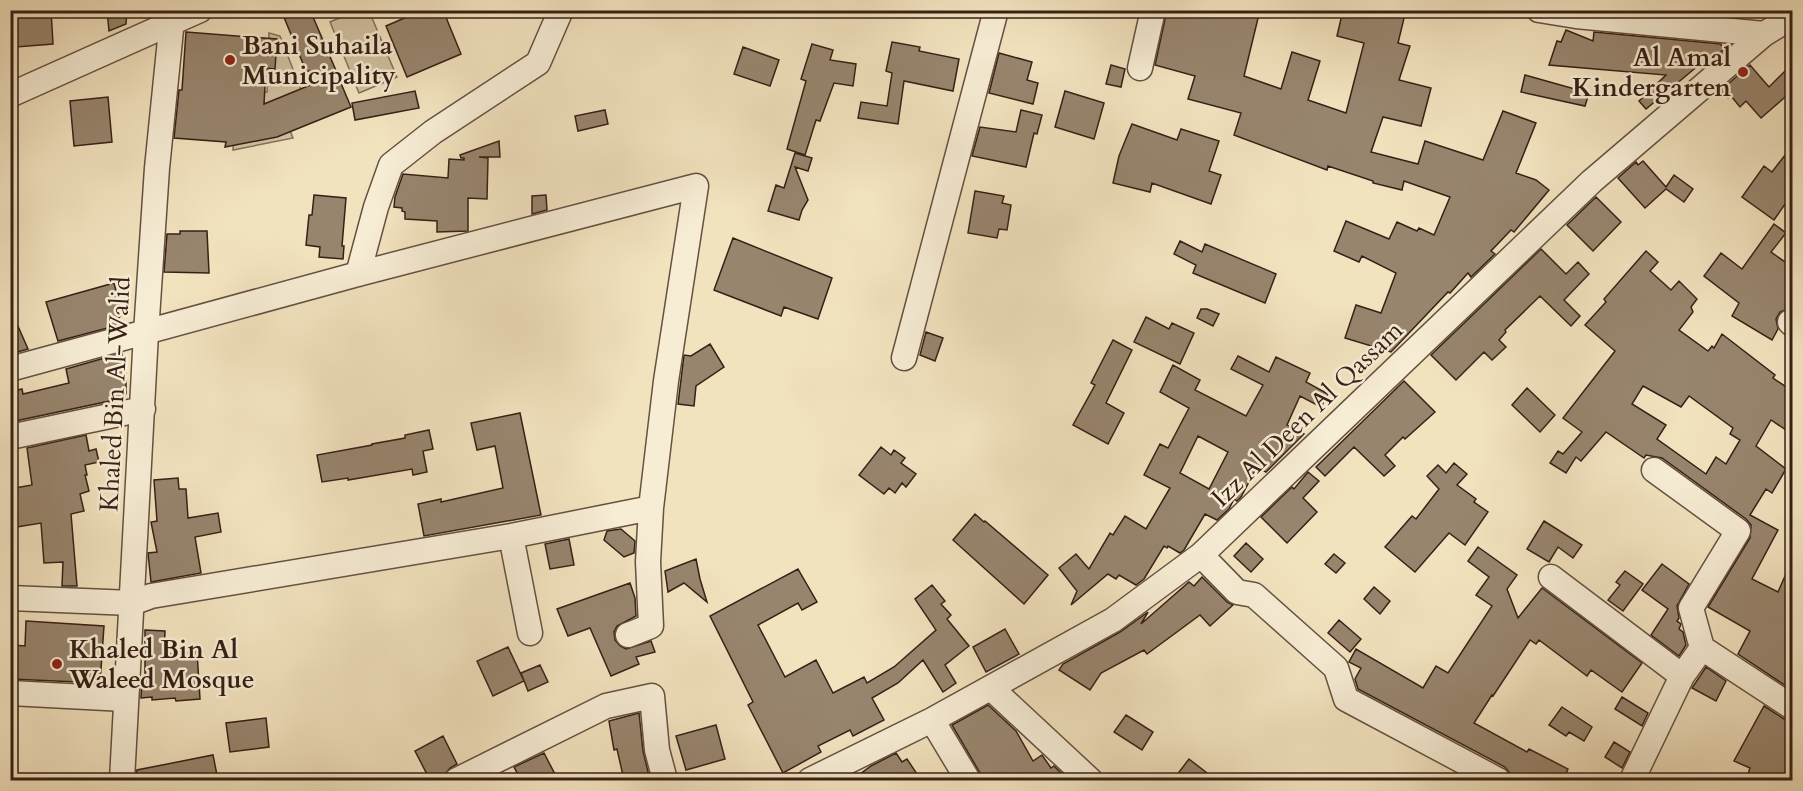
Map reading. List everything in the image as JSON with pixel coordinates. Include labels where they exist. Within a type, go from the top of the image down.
[{"type":"street","points":[[10,95],[172,16],[200,10]]},
{"type":"street","points":[[358,274],[376,207],[391,165],[433,132],[538,63],[561,10]]},
{"type":"street","points":[[904,358],[996,10]]},
{"type":"street","points":[[1140,68],[1152,10]]},
{"type":"street","points":[[1539,10],[1576,16],[1764,34]]},
{"type":"street","name":"Khaled Bin Al-Walid","points":[[122,780],[146,333],[157,168],[172,16]]},
{"type":"street","name":"Izz Al Deen Al Qassam","points":[[810,780],[932,720],[1113,620],[1201,555],[1592,181],[1764,34],[1792,17]]},
{"type":"street","points":[[10,369],[358,274],[696,186],[666,381],[651,508],[648,562],[651,626],[628,635]]},
{"type":"street","points":[[10,437],[143,409]]},
{"type":"street","points":[[1654,470],[1738,531],[1691,608],[1702,648],[1792,706]]},
{"type":"street","points":[[10,598],[132,603],[151,596],[511,536],[651,508]]},
{"type":"street","points":[[511,536],[530,633]]},
{"type":"street","points":[[1201,555],[1237,592],[1254,595],[1336,668],[1346,699],[1497,780]]},
{"type":"street","points":[[1551,577],[1682,676]]},
{"type":"street","points":[[1632,780],[1682,676],[1702,648]]},
{"type":"street","points":[[991,688],[1090,780]]},
{"type":"street","points":[[10,693],[125,699]]},
{"type":"street","points":[[457,780],[606,706],[652,696],[657,750],[665,780]]},
{"type":"street","points":[[932,720],[967,780]]},
{"type":"shaded area","points":[[358,10],[369,11],[397,77],[359,93],[330,22]]},
{"type":"shaded area","points":[[269,33],[280,36],[302,92],[279,103],[293,138],[233,150],[236,91],[267,92]]},
{"type":"building","points":[[10,10],[51,10],[53,44],[16,47],[15,37],[10,38]]},
{"type":"building","points":[[107,10],[127,10],[126,24],[109,31]]},
{"type":"building","points":[[281,10],[310,10],[337,73],[306,71]]},
{"type":"building","points":[[423,10],[443,10],[461,54],[407,77],[386,26]]},
{"type":"building","points":[[1167,10],[1260,10],[1244,76],[1281,89],[1292,52],[1320,61],[1308,100],[1346,113],[1364,43],[1337,36],[1343,10],[1406,10],[1398,43],[1410,46],[1399,80],[1431,88],[1421,126],[1383,117],[1371,152],[1418,164],[1425,141],[1483,160],[1503,111],[1536,123],[1516,173],[1536,180],[1549,190],[1514,232],[1511,230],[1491,251],[1495,254],[1471,277],[1468,273],[1391,352],[1345,338],[1356,305],[1381,313],[1396,273],[1362,256],[1359,262],[1334,251],[1346,221],[1389,239],[1397,222],[1417,231],[1419,228],[1434,235],[1450,197],[1404,181],[1402,190],[1373,183],[1373,181],[1328,166],[1327,170],[1234,135],[1241,113],[1188,99],[1195,76],[1155,65]]},
{"type":"building","points":[[1566,30],[1593,41],[1594,32],[1721,44],[1723,50],[1702,68],[1699,65],[1646,109],[1639,101],[1666,75],[1549,65],[1557,41],[1561,42]]},
{"type":"building","points":[[186,32],[277,39],[275,69],[266,68],[264,104],[337,74],[351,107],[277,137],[225,147],[226,142],[174,138],[179,90],[182,90]]},
{"type":"building","points":[[892,42],[920,47],[919,51],[959,59],[953,91],[904,81],[898,124],[858,118],[861,102],[887,106],[892,73],[886,71]]},
{"type":"building","points":[[812,44],[833,50],[830,60],[856,64],[853,86],[834,83],[820,121],[816,120],[805,155],[787,149],[806,81],[801,79]]},
{"type":"building","points":[[743,47],[779,60],[770,86],[734,74]]},
{"type":"building","points":[[999,53],[1032,62],[1027,80],[1038,83],[1033,104],[989,93]]},
{"type":"building","points":[[1792,64],[1792,91],[1761,118],[1746,101],[1740,107],[1731,96],[1728,98],[1721,90],[1750,65],[1769,87]]},
{"type":"building","points":[[1111,65],[1125,69],[1121,87],[1106,84]]},
{"type":"building","points":[[1525,75],[1589,93],[1585,106],[1521,92]]},
{"type":"building","points":[[415,91],[419,108],[355,120],[352,103]]},
{"type":"building","points":[[1065,91],[1104,103],[1094,139],[1055,127]]},
{"type":"building","points":[[108,97],[112,142],[74,146],[70,101]]},
{"type":"building","points":[[605,110],[608,124],[578,131],[575,116]]},
{"type":"building","points":[[1021,110],[1042,115],[1037,134],[1034,133],[1026,167],[972,156],[980,127],[1016,132]]},
{"type":"building","points":[[1132,124],[1177,140],[1181,129],[1219,141],[1209,171],[1221,175],[1211,204],[1152,183],[1150,192],[1113,183],[1119,156]]},
{"type":"building","points":[[499,141],[500,157],[479,157],[488,158],[487,199],[468,198],[468,231],[437,232],[437,221],[405,219],[405,212],[402,208],[394,207],[403,174],[448,178],[449,159],[464,160],[460,155]]},
{"type":"building","points":[[1792,146],[1792,194],[1774,220],[1742,197],[1764,166],[1772,172]]},
{"type":"building","points":[[795,153],[812,158],[808,171],[795,167],[808,200],[799,220],[768,211],[776,185],[784,188]]},
{"type":"building","points":[[1643,161],[1666,187],[1674,175],[1693,189],[1684,202],[1666,189],[1645,208],[1618,178],[1636,162],[1638,165]]},
{"type":"building","points":[[975,191],[1004,196],[1002,203],[1011,205],[1007,230],[999,229],[997,238],[968,233]]},
{"type":"building","points":[[314,195],[346,198],[343,259],[319,257],[320,247],[306,245]]},
{"type":"building","points":[[546,195],[547,210],[532,214],[532,196]]},
{"type":"building","points":[[1596,197],[1621,222],[1593,251],[1567,225]]},
{"type":"building","points":[[1774,224],[1786,233],[1771,252],[1792,267],[1792,307],[1780,312],[1776,319],[1778,329],[1772,340],[1732,316],[1739,303],[1704,276],[1721,253],[1742,269]]},
{"type":"building","points":[[180,231],[207,231],[209,273],[164,272],[167,234],[180,234]]},
{"type":"building","points":[[733,238],[832,278],[818,319],[784,307],[781,316],[714,290]]},
{"type":"building","points":[[1180,241],[1202,252],[1205,244],[1276,274],[1265,303],[1193,273],[1196,265],[1174,254]]},
{"type":"building","points":[[1541,249],[1566,274],[1578,262],[1589,274],[1564,300],[1580,316],[1571,326],[1540,296],[1505,330],[1506,332],[1499,340],[1506,347],[1492,360],[1484,352],[1456,380],[1431,355]]},
{"type":"building","points":[[1646,251],[1658,262],[1650,271],[1671,290],[1679,281],[1697,299],[1691,307],[1693,312],[1679,330],[1708,351],[1712,346],[1714,348],[1722,334],[1775,375],[1773,378],[1792,391],[1792,419],[1786,430],[1771,420],[1756,446],[1786,469],[1772,493],[1766,489],[1750,515],[1778,530],[1752,579],[1778,592],[1792,560],[1792,690],[1738,654],[1750,631],[1708,607],[1750,538],[1751,525],[1746,519],[1662,458],[1646,455],[1644,458],[1606,432],[1581,461],[1576,457],[1566,473],[1550,463],[1558,451],[1563,454],[1582,432],[1563,418],[1615,351],[1585,325],[1606,302],[1604,299]],"holes":[[[1643,386],[1681,407],[1689,396],[1733,428],[1730,434],[1740,440],[1726,464],[1716,457],[1706,474],[1657,439],[1666,425],[1632,404]]]},
{"type":"building","points":[[114,283],[122,314],[118,319],[119,325],[58,341],[46,302]]},
{"type":"building","points":[[10,308],[28,349],[10,354]]},
{"type":"building","points":[[1201,309],[1219,314],[1213,326],[1197,318]]},
{"type":"building","points":[[1146,317],[1169,329],[1172,323],[1194,333],[1180,364],[1134,342]]},
{"type":"building","points":[[926,332],[943,338],[935,361],[920,355]]},
{"type":"building","points":[[1113,340],[1132,350],[1106,403],[1124,413],[1108,444],[1073,425],[1095,385],[1091,383]]},
{"type":"building","points":[[710,344],[724,367],[696,386],[694,406],[678,404],[684,355],[691,356]]},
{"type":"building","points":[[122,353],[126,374],[124,398],[15,421],[10,392],[22,389],[23,394],[69,383],[66,369]]},
{"type":"building","points":[[1238,356],[1269,372],[1276,357],[1310,373],[1306,382],[1328,394],[1321,407],[1300,396],[1287,425],[1304,434],[1266,472],[1257,467],[1241,497],[1237,501],[1234,499],[1229,509],[1217,520],[1205,514],[1184,550],[1180,553],[1164,546],[1144,579],[1136,585],[1119,575],[1116,579],[1108,574],[1071,605],[1077,591],[1059,568],[1076,554],[1089,569],[1110,533],[1113,535],[1125,516],[1146,529],[1170,488],[1144,475],[1160,444],[1168,448],[1189,408],[1160,392],[1173,365],[1200,380],[1195,390],[1246,416],[1263,385],[1231,369]],"holes":[[[1198,436],[1228,452],[1209,489],[1180,473]]]},
{"type":"building","points":[[1404,381],[1435,412],[1405,439],[1403,437],[1385,455],[1395,466],[1384,476],[1354,447],[1325,476],[1316,467]]},
{"type":"building","points":[[1527,388],[1555,415],[1540,432],[1512,405]]},
{"type":"building","points":[[520,413],[541,515],[424,536],[418,504],[441,499],[441,502],[503,488],[495,446],[477,450],[471,423]]},
{"type":"building","points":[[429,430],[433,449],[423,451],[427,472],[413,475],[412,469],[322,482],[317,455],[405,438],[405,435]]},
{"type":"building","points":[[86,435],[89,451],[96,449],[99,462],[85,465],[89,491],[80,494],[84,511],[71,514],[77,586],[62,586],[63,562],[44,563],[41,523],[10,528],[10,489],[32,485],[27,448]]},
{"type":"building","points":[[881,447],[891,455],[894,450],[905,458],[901,463],[916,474],[906,487],[902,483],[895,493],[889,488],[884,494],[859,475]]},
{"type":"building","points":[[1454,463],[1467,474],[1457,485],[1476,499],[1474,502],[1488,512],[1465,545],[1449,533],[1415,572],[1385,547],[1412,516],[1416,519],[1439,489],[1427,476],[1438,465],[1446,473]]},
{"type":"building","points":[[1308,472],[1319,481],[1303,498],[1317,512],[1287,543],[1261,517],[1292,487],[1294,489]]},
{"type":"building","points":[[178,478],[179,489],[186,489],[188,518],[218,513],[221,532],[195,537],[201,573],[151,582],[148,553],[157,552],[151,522],[157,521],[154,480]]},
{"type":"building","points":[[975,514],[1048,575],[1024,604],[953,540]]},
{"type":"building","points":[[1544,521],[1582,545],[1573,558],[1558,547],[1549,562],[1527,549]]},
{"type":"building","points":[[621,529],[635,541],[634,553],[624,557],[604,540],[607,531]]},
{"type":"building","points":[[569,539],[574,565],[550,569],[545,544]]},
{"type":"building","points":[[1246,543],[1263,559],[1251,572],[1234,556]]},
{"type":"building","points":[[1478,547],[1517,575],[1507,589],[1518,618],[1542,588],[1642,663],[1622,692],[1591,670],[1587,676],[1539,640],[1536,644],[1530,640],[1492,695],[1474,723],[1527,752],[1529,749],[1568,769],[1563,780],[1512,780],[1505,767],[1358,689],[1355,679],[1361,668],[1349,662],[1356,649],[1423,688],[1436,666],[1448,673],[1492,606],[1476,595],[1489,577],[1468,561]]},
{"type":"building","points":[[1334,554],[1345,563],[1336,573],[1325,564]]},
{"type":"building","points":[[696,559],[707,602],[684,583],[668,592],[665,571]]},
{"type":"building","points":[[1662,564],[1689,584],[1677,606],[1679,618],[1677,621],[1681,624],[1679,629],[1683,632],[1686,645],[1679,656],[1651,635],[1668,609],[1642,590]]},
{"type":"building","points":[[798,569],[817,602],[802,610],[798,603],[758,625],[785,677],[816,660],[833,693],[864,677],[867,683],[894,667],[936,630],[915,599],[932,585],[945,601],[941,604],[951,615],[947,619],[969,646],[945,665],[956,683],[943,692],[923,660],[898,683],[872,698],[884,720],[853,736],[850,730],[818,746],[821,752],[783,773],[748,705],[753,702],[710,616]]},
{"type":"building","points":[[1625,571],[1643,584],[1623,611],[1608,600],[1620,585],[1616,582]]},
{"type":"building","points":[[1202,577],[1233,605],[1210,626],[1200,615],[1147,654],[1144,650],[1101,673],[1090,690],[1059,670],[1063,664],[1120,632],[1148,612],[1141,624],[1189,582],[1194,586]]},
{"type":"building","points":[[630,583],[635,598],[636,616],[617,626],[614,632],[615,640],[626,649],[651,641],[655,652],[636,657],[639,664],[611,676],[590,628],[568,636],[557,609]]},
{"type":"building","points":[[1374,587],[1390,601],[1380,614],[1364,599]]},
{"type":"building","points":[[1339,620],[1361,639],[1350,652],[1328,633]]},
{"type":"building","name":"Khaled Bin Al Waleed Mosque","points":[[26,621],[104,626],[100,683],[11,679],[13,645],[25,646]]},
{"type":"building","points":[[1005,629],[1019,654],[986,672],[973,647]]},
{"type":"building","points":[[145,630],[165,631],[164,654],[197,652],[200,699],[176,701],[175,698],[152,700],[152,697],[141,698],[142,677],[145,677]]},
{"type":"building","points":[[508,647],[524,681],[493,696],[477,661]]},
{"type":"building","points":[[540,665],[548,682],[528,691],[521,673]]},
{"type":"building","points":[[1706,667],[1726,681],[1716,701],[1692,688]]},
{"type":"building","points":[[1622,697],[1648,713],[1642,726],[1615,709]]},
{"type":"building","points":[[988,705],[1016,731],[1033,761],[1042,755],[1051,768],[1054,766],[1064,776],[1058,780],[982,780],[952,725]]},
{"type":"building","points":[[1764,706],[1784,719],[1792,721],[1792,750],[1783,780],[1746,780],[1750,768],[1734,761]]},
{"type":"building","points":[[1562,707],[1592,727],[1584,741],[1569,732],[1566,736],[1549,725]]},
{"type":"building","points":[[639,713],[643,751],[650,780],[624,780],[617,749],[614,750],[609,721]]},
{"type":"building","points":[[1126,715],[1153,732],[1142,750],[1114,732]]},
{"type":"building","points":[[266,718],[269,747],[230,752],[226,723]]},
{"type":"building","points":[[716,725],[725,759],[686,770],[676,736]]},
{"type":"building","points":[[443,736],[457,764],[450,768],[444,776],[430,780],[415,751]]},
{"type":"building","points":[[1614,742],[1630,752],[1622,768],[1605,757]]},
{"type":"building","points":[[544,753],[558,780],[521,780],[514,767]]},
{"type":"building","points":[[896,753],[902,762],[907,759],[921,780],[852,780],[871,766]]},
{"type":"building","points":[[213,755],[218,780],[136,780],[137,770]]},
{"type":"building","points":[[1189,759],[1216,780],[1173,780]]},
{"type":"place","name":"Bani Suhaila Municipality","points":[[230,60]]},
{"type":"place","name":"Al Amal Kindergarten","points":[[1743,72]]},
{"type":"place","name":"Khaled Bin Al Waleed Mosque","points":[[57,664]]}]
